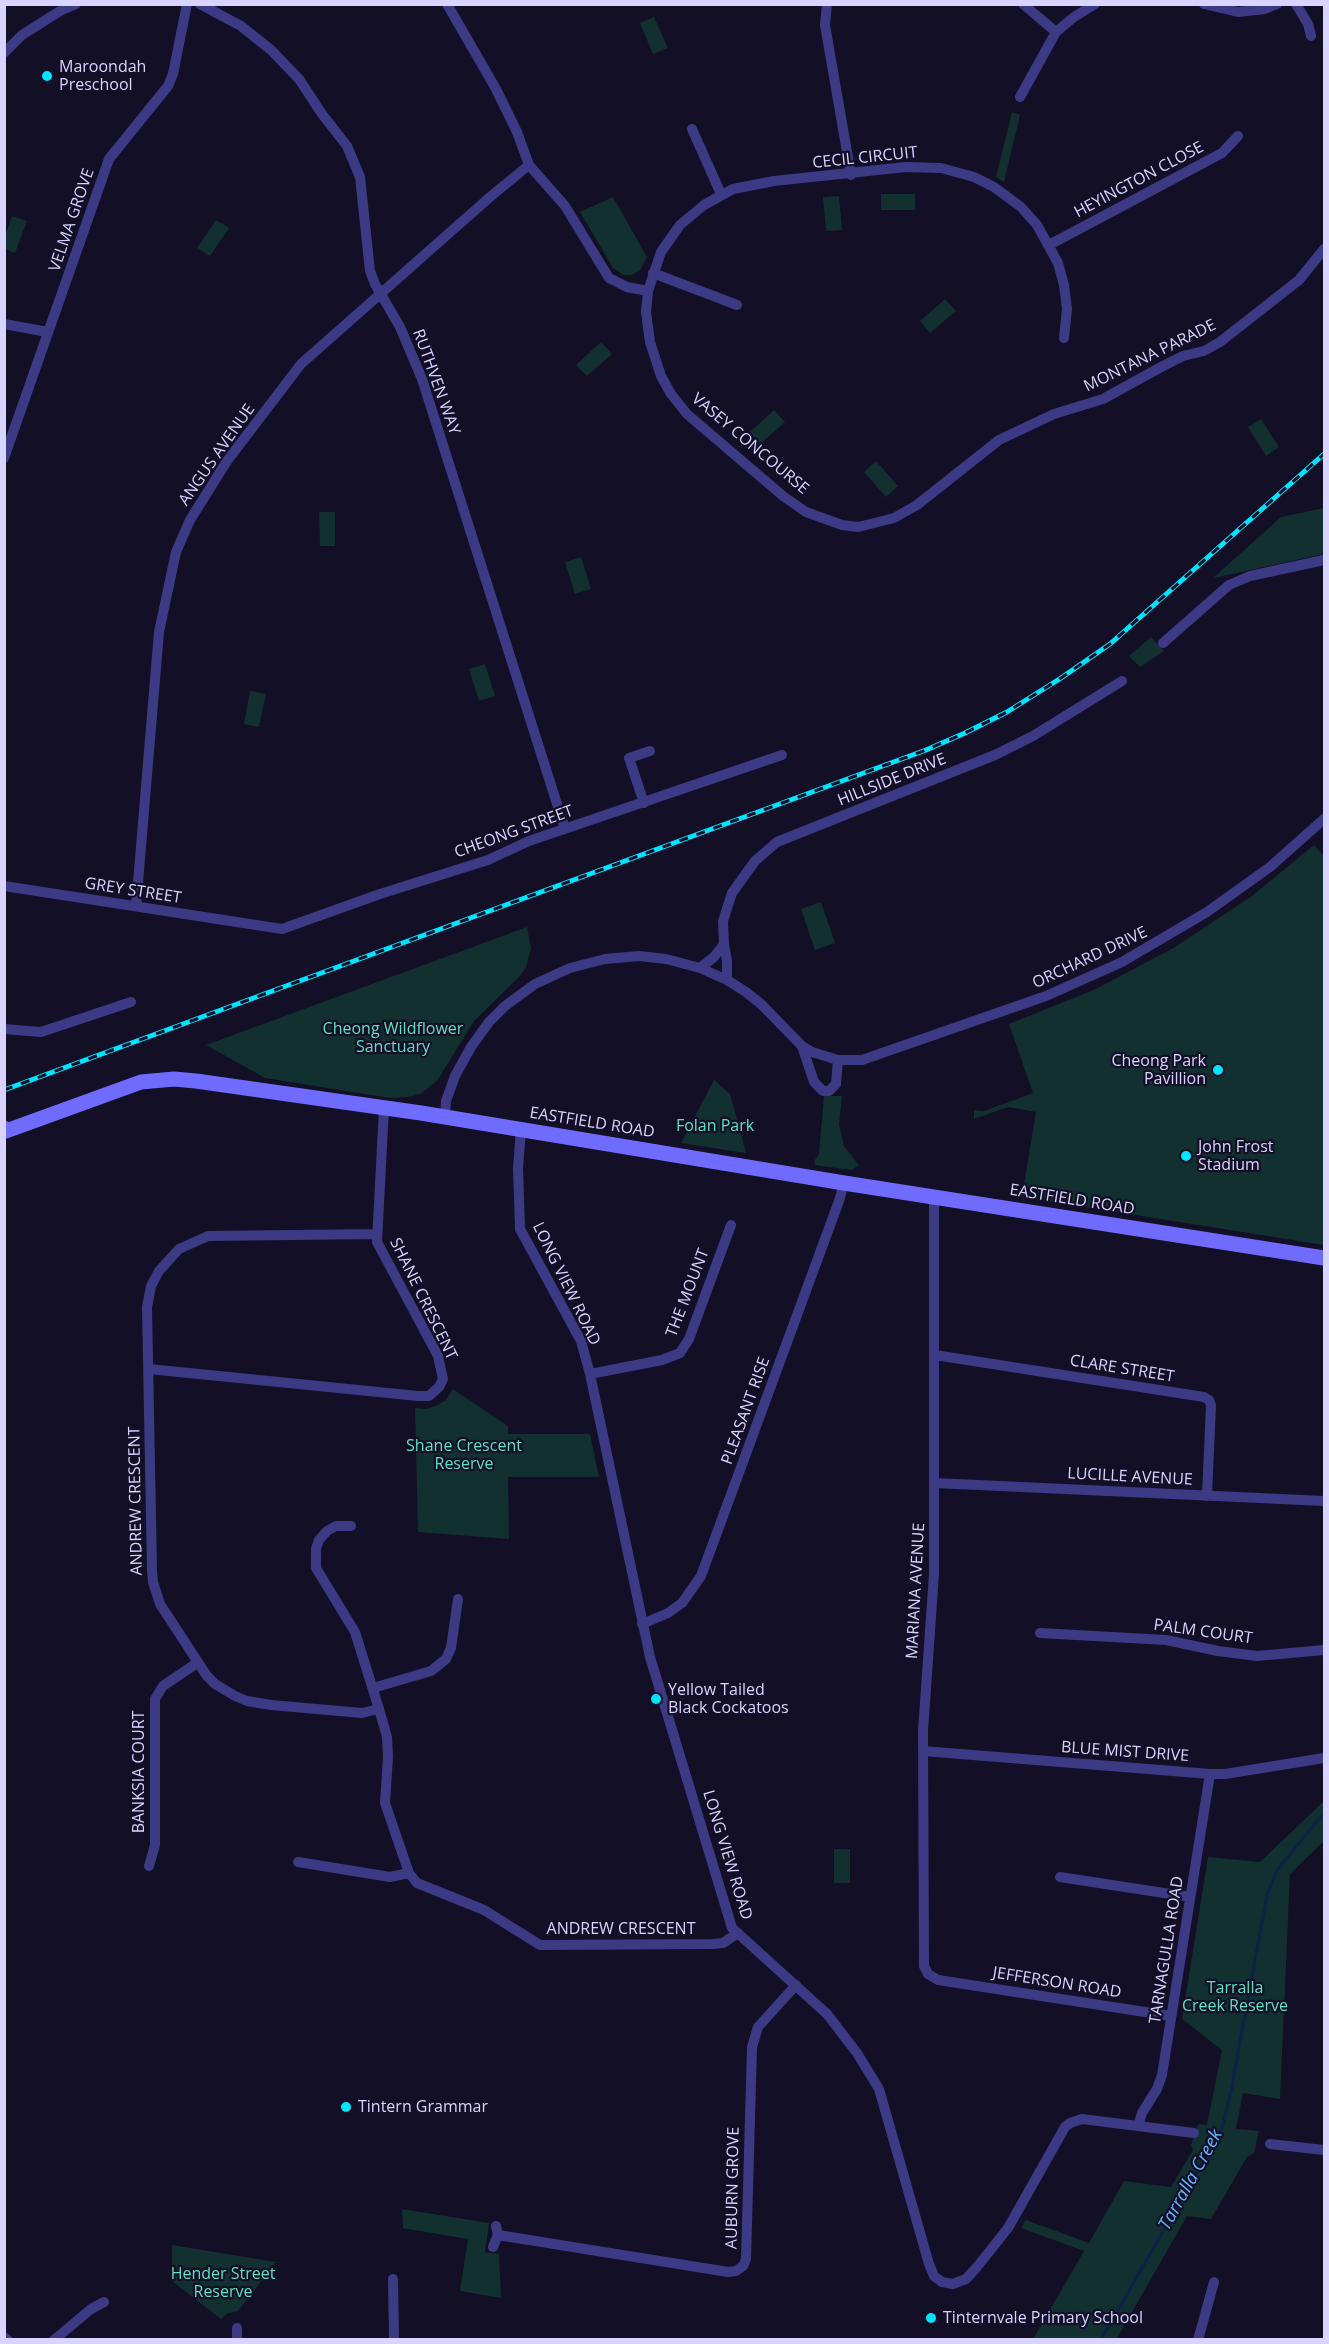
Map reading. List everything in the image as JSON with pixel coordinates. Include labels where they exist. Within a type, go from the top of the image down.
[{"type":"main road","name":"EASTFIELD ROAD","points":[[5,1130],[127,1087],[166,1079],[196,1081],[445,1117],[844,1183],[1324,1258]]},
{"type":"street","points":[[4,53],[22,35],[60,11],[76,4]]},
{"type":"street","name":"VELMA GROVE","points":[[4,458],[109,159],[168,86],[173,74],[187,4]]},
{"type":"street","name":"RUTHVEN WAY","points":[[200,4],[241,26],[271,50],[299,79],[347,146],[360,177],[370,271],[400,327],[422,379],[565,829]]},
{"type":"street","points":[[447,4],[496,89],[517,132],[529,165],[566,206],[609,278],[627,287],[648,291]]},
{"type":"street","points":[[827,4],[825,25],[851,175]]},
{"type":"street","points":[[1023,4],[1056,32]]},
{"type":"street","points":[[1020,98],[1056,32],[1095,4]]},
{"type":"street","points":[[1204,4],[1238,12],[1265,9],[1277,4]]},
{"type":"street","points":[[1296,4],[1308,24],[1311,36]]},
{"type":"street","points":[[692,129],[721,194]]},
{"type":"street","name":"HEYINGTON CLOSE","points":[[1049,245],[1222,153],[1238,136]]},
{"type":"street","name":"ANGUS AVENUE","points":[[136,906],[159,632],[176,552],[190,520],[227,461],[301,364],[529,165]]},
{"type":"street","name":"CECIL CIRCUIT","points":[[648,291],[661,252],[680,225],[721,194],[747,185],[924,166],[975,177],[994,187],[1021,207],[1037,225],[1058,262],[1064,285],[1067,309],[1064,338]]},
{"type":"street","name":"MONTANA PARADE","points":[[999,440],[1054,414],[1103,399],[1183,356],[1204,351],[1220,342],[1299,280],[1324,249]]},
{"type":"street","points":[[653,273],[737,304]]},
{"type":"street","name":"VASEY CONCOURSE","points":[[648,291],[646,312],[650,342],[661,376],[670,394],[687,414],[783,496],[806,512],[842,525],[858,527],[894,518],[917,505],[999,440]]},
{"type":"street","points":[[4,324],[48,332]]},
{"type":"street","points":[[1163,643],[1229,585],[1250,576],[1324,560]]},
{"type":"street","name":"HILLSIDE DRIVE","points":[[727,980],[723,921],[732,893],[755,861],[777,842],[995,755],[1033,736],[1122,681]]},
{"type":"street","points":[[644,803],[629,758],[650,751]]},
{"type":"street","name":"CHEONG STREET","points":[[256,926],[282,929],[380,894],[488,860],[529,841],[782,755]]},
{"type":"street","name":"ORCHARD DRIVE","points":[[838,1060],[862,1060],[890,1052],[1046,996],[1122,962],[1207,912],[1270,867],[1324,819]]},
{"type":"street","name":"GREY STREET","points":[[4,886],[256,926]]},
{"type":"street","points":[[700,968],[714,957],[724,944]]},
{"type":"street","points":[[445,1117],[446,1101],[455,1076],[474,1041],[506,1006],[535,984],[570,968],[605,958],[655,957],[700,968],[727,980],[761,1004],[802,1046],[822,1057],[838,1060],[834,1087],[829,1091],[823,1091],[814,1082],[802,1046]]},
{"type":"street","points":[[4,1029],[41,1032],[131,1002]]},
{"type":"street","name":"SHANE CRESCENT","points":[[149,1369],[418,1396],[434,1393],[440,1387],[443,1379],[442,1366],[377,1242],[384,1108]]},
{"type":"street","name":"LONG VIEW ROAD","points":[[520,1130],[520,1229],[581,1341],[650,1657],[732,1928],[827,2014],[857,2053],[879,2089],[934,2276],[942,2282],[953,2284],[966,2279],[1008,2228],[1065,2127],[1070,2123],[1082,2119],[1194,2133]]},
{"type":"street","name":"PLEASANT RISE","points":[[642,1624],[668,1613],[682,1603],[701,1576],[844,1183]]},
{"type":"street","name":"MARIANA AVENUE","points":[[934,1197],[934,1574],[923,1751],[923,1960],[925,1970],[938,1980]]},
{"type":"street","name":"THE MOUNT","points":[[590,1374],[662,1360],[680,1353],[689,1339],[731,1225]]},
{"type":"street","name":"ANDREW CRESCENT","points":[[376,1234],[217,1235],[193,1241],[179,1249],[159,1271],[149,1294],[147,1307],[153,1582],[160,1604],[198,1663],[215,1684],[224,1691],[247,1701],[362,1713],[379,1709]]},
{"type":"street","name":"CLARE STREET","points":[[935,1355],[1204,1397],[1211,1405],[1207,1496]]},
{"type":"street","name":"LUCILLE AVENUE","points":[[935,1483],[1324,1501]]},
{"type":"street","points":[[298,1862],[390,1877],[409,1873],[385,1803],[388,1747],[373,1688],[355,1632],[316,1568],[315,1558],[320,1540],[327,1531],[336,1526],[351,1526]]},
{"type":"street","points":[[373,1688],[431,1671],[446,1659],[451,1648],[458,1599]]},
{"type":"street","name":"PALM COURT","points":[[1040,1634],[1166,1640],[1257,1656],[1324,1650]]},
{"type":"street","name":"BANKSIA COURT","points":[[149,1866],[155,1845],[155,1699],[163,1686],[198,1663]]},
{"type":"street","name":"BLUE MIST DRIVE","points":[[923,1751],[1210,1774],[1324,1758]]},
{"type":"street","name":"TARNAGULLA ROAD","points":[[1138,2126],[1142,2113],[1157,2089],[1162,2075],[1210,1774]]},
{"type":"street","name":"ANDREW CRESCENT","points":[[409,1873],[417,1883],[484,1910],[540,1945],[713,1944],[723,1943],[738,1934]]},
{"type":"street","points":[[1060,1877],[1190,1897]]},
{"type":"street","name":"JEFFERSON ROAD","points":[[938,1980],[1172,2016]]},
{"type":"street","name":"AUBURN GROVE","points":[[493,2247],[497,2231],[728,2272],[736,2271],[743,2266],[746,2259],[753,2040],[758,2027],[796,1984]]},
{"type":"street","points":[[1270,2144],[1324,2150]]},
{"type":"street","points":[[393,2279],[394,2340]]},
{"type":"street","points":[[1198,2340],[1214,2282]]},
{"type":"street","points":[[54,2340],[90,2309],[104,2302]]},
{"type":"street","points":[[237,2328],[237,2340]]},
{"type":"green space","points":[[654,17],[668,48],[653,54],[640,23]]},
{"type":"green space","points":[[1012,112],[1020,115],[1004,182],[996,177]]},
{"type":"green space","points":[[881,194],[915,194],[915,210],[881,210]]},
{"type":"green space","points":[[839,196],[842,230],[826,231],[823,197]]},
{"type":"green space","points":[[613,197],[647,257],[640,270],[632,275],[623,275],[613,268],[580,212]]},
{"type":"green space","points":[[12,216],[27,221],[15,253],[5,249],[5,236]]},
{"type":"green space","points":[[216,220],[229,228],[210,256],[197,248]]},
{"type":"green space","points":[[945,299],[956,311],[930,333],[920,321]]},
{"type":"green space","points":[[601,342],[612,354],[587,376],[576,365]]},
{"type":"green space","points":[[774,410],[785,422],[759,445],[749,433]]},
{"type":"green space","points":[[1261,419],[1279,447],[1266,456],[1248,427]]},
{"type":"green space","points":[[876,461],[898,486],[886,497],[864,472]]},
{"type":"green space","points":[[1324,508],[1324,554],[1213,578],[1281,517]]},
{"type":"green space","points":[[319,512],[335,512],[335,546],[320,546]]},
{"type":"green space","points":[[581,557],[591,589],[575,594],[565,562]]},
{"type":"green space","points":[[1151,637],[1164,651],[1140,667],[1129,656]]},
{"type":"green space","points":[[485,664],[495,696],[479,701],[469,669]]},
{"type":"green space","points":[[250,691],[266,694],[259,727],[244,724]]},
{"type":"green space","points":[[1314,845],[1324,856],[1324,1245],[1022,1197],[1036,1112],[1008,1107],[974,1119],[974,1110],[984,1111],[1033,1093],[1009,1024],[1096,989],[1175,947],[1252,896]]},
{"type":"green space","points":[[821,902],[835,943],[815,950],[801,909]]},
{"type":"green space","name":"Cheong Wildflower Sanctuary","points":[[527,927],[531,949],[526,967],[520,976],[474,1021],[437,1081],[420,1094],[390,1098],[265,1078],[206,1045]]},
{"type":"green space","name":"Folan Park","points":[[714,1080],[730,1094],[746,1153],[681,1143]]},
{"type":"green space","points":[[824,1096],[842,1096],[839,1125],[844,1146],[859,1165],[851,1170],[815,1165],[814,1161],[819,1154]]},
{"type":"green space","name":"Shane Crescent Reserve","points":[[453,1389],[508,1426],[508,1434],[590,1434],[599,1477],[508,1477],[509,1539],[418,1532],[415,1408],[426,1409],[438,1405],[446,1400]]},
{"type":"green space","name":"Tarralla Creek Reserve","points":[[1324,1801],[1324,1841],[1290,1874],[1280,2099],[1243,2093],[1236,2129],[1259,2131],[1254,2153],[1247,2157],[1211,2219],[1187,2216],[1116,2340],[1033,2339],[1084,2251],[1021,2228],[1026,2220],[1089,2243],[1124,2181],[1171,2187],[1193,2150],[1191,2145],[1198,2124],[1207,2125],[1222,2050],[1182,2019],[1208,1857],[1260,1862]]},
{"type":"green space","points":[[834,1849],[850,1849],[850,1883],[834,1883]]},
{"type":"green space","points":[[402,2209],[489,2223],[485,2252],[499,2254],[501,2298],[460,2291],[468,2239],[403,2228]]},
{"type":"green space","name":"Hender Street Reserve","points":[[172,2245],[276,2262],[238,2311],[228,2313],[221,2319],[172,2281]]},
{"type":"waterway","name":"Tarralla Creek","points":[[1101,2340],[1222,2128],[1231,2091],[1267,1895],[1277,1870],[1324,1813]]},
{"type":"railway","points":[[4,1090],[926,750],[965,733],[1007,712],[1110,644],[1324,454]]},
{"type":"place","name":"Maroondah Preschool","points":[[47,76]]},
{"type":"place","name":"Cheong Park Pavillion","points":[[1218,1070]]},
{"type":"place","name":"John Frost Stadium","points":[[1186,1156]]},
{"type":"place","name":"Yellow Tailed Black Cockatoos","points":[[656,1699]]},
{"type":"place","name":"Tintern Grammar","points":[[346,2107]]},
{"type":"place","name":"Tinternvale Primary School","points":[[931,2318]]}]
